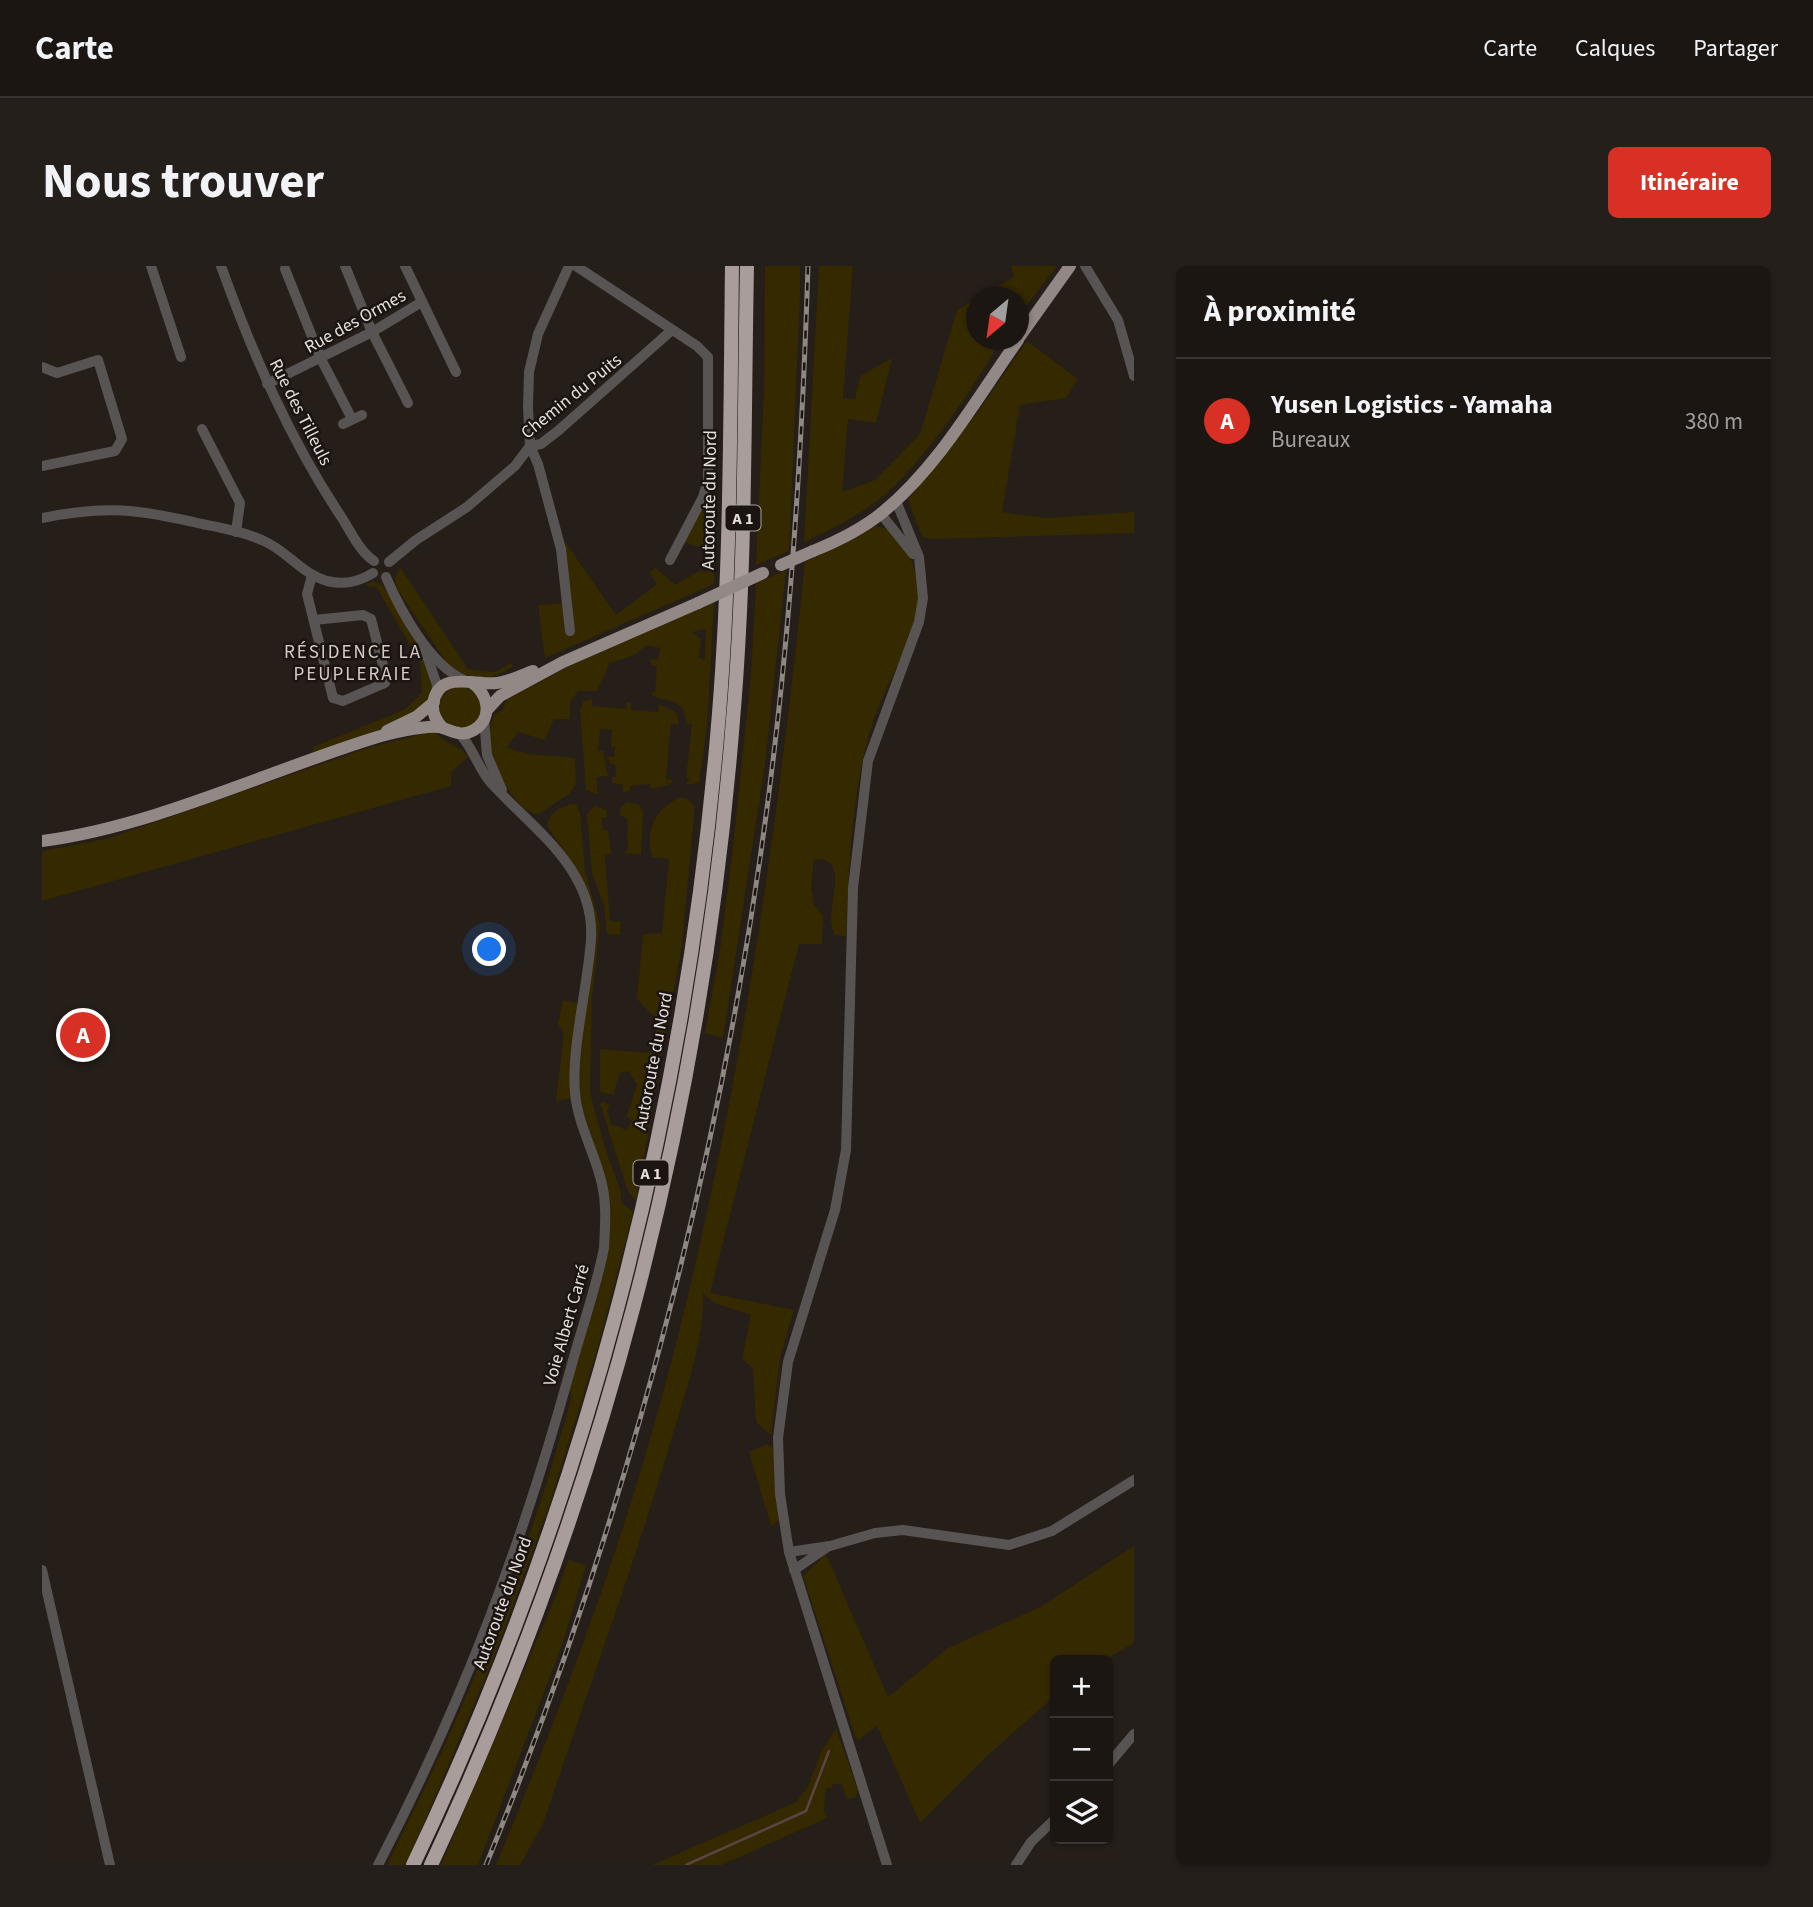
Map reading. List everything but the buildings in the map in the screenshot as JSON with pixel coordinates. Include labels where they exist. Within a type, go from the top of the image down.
[{"type":"highway","points":[[726,266],[729,446]]},
{"type":"highway","name":"Autoroute du Nord","points":[[413,1865],[494,1680],[568,1477],[618,1306],[653,1163],[685,992],[712,795],[725,627],[732,266]]},
{"type":"highway","name":"Autoroute du Nord","points":[[430,1865],[514,1671],[579,1492],[633,1311],[680,1108],[714,906],[733,722],[741,605],[749,266]]},
{"type":"main road","points":[[1029,324],[1070,266]]},
{"type":"main road","points":[[42,841],[99,832],[375,738],[423,728],[443,728],[460,734],[471,732],[500,696],[563,662],[813,551],[881,514],[936,455],[1010,350]]},
{"type":"main road","points":[[375,738],[416,717],[447,683],[502,682],[563,662]]},
{"type":"main road","points":[[467,681],[483,693],[485,714]]},
{"type":"main road","points":[[435,699],[434,713],[443,728]]},
{"type":"street","points":[[151,266],[181,357]]},
{"type":"street","name":"Rue des Tilleuls","points":[[221,266],[267,384],[296,443],[326,495],[374,561]]},
{"type":"street","points":[[345,266],[372,332],[408,403]]},
{"type":"street","points":[[405,266],[420,303],[456,372]]},
{"type":"street","points":[[569,266],[543,320],[532,353],[528,389],[530,446],[538,464],[561,549],[570,631]]},
{"type":"street","points":[[576,266],[708,357],[708,480],[703,497],[670,559]]},
{"type":"street","points":[[1085,266],[1118,320],[1134,376]]},
{"type":"street","points":[[285,269],[321,359],[353,419]]},
{"type":"street","name":"Rue des Ormes","points":[[267,384],[321,359],[420,303]]},
{"type":"street","name":"Chemin du Puits","points":[[389,562],[475,500],[515,466],[530,446],[541,444],[559,430],[672,330]]},
{"type":"street","points":[[42,367],[57,373],[98,360],[122,439],[115,451],[42,466]]},
{"type":"street","points":[[202,429],[240,503],[236,532]]},
{"type":"street","points":[[887,1865],[789,1552],[779,1476],[778,1438],[782,1400],[797,1325],[840,1190],[848,1124],[853,888],[860,816],[874,739],[919,622],[923,586],[920,563],[896,500]]},
{"type":"street","points":[[42,518],[78,511],[125,508],[236,532],[275,546],[312,575],[330,582],[350,583],[373,573],[386,577]]},
{"type":"street","points":[[881,514],[920,563]]},
{"type":"street","points":[[373,573],[374,561],[383,559],[389,562],[392,568],[386,577]]},
{"type":"street","points":[[312,575],[307,588],[314,620],[333,698],[343,701],[385,683],[386,677],[371,619],[363,615],[314,620]]},
{"type":"street","points":[[386,577],[393,595],[423,644],[452,675],[467,681]]},
{"type":"street","points":[[423,644],[437,685],[435,699]]},
{"type":"street","name":"Voie Albert Carré","points":[[485,714],[488,755],[503,794]]},
{"type":"street","name":"Voie Albert Carré","points":[[378,1865],[446,1726],[499,1599],[539,1478],[604,1248],[606,1212],[602,1185],[582,1129],[575,1091],[591,936],[589,908],[573,872],[558,850],[484,774],[460,734]]},
{"type":"street","points":[[789,1552],[830,1546],[875,1533],[903,1530],[1009,1545],[1052,1531],[1134,1480]]},
{"type":"street","points":[[794,1570],[830,1546]]},
{"type":"street","points":[[42,1570],[110,1865]]},
{"type":"street","points":[[1113,1759],[1134,1734]]},
{"type":"street","points":[[1016,1865],[1031,1842],[1050,1824]]},
{"type":"shaded area","points":[[765,266],[800,266],[800,296],[789,551],[756,565],[764,391]]},
{"type":"shaded area","points":[[819,266],[853,266],[843,398],[855,399],[860,376],[892,358],[876,423],[848,419],[842,492],[875,480],[920,434],[957,310],[966,305],[966,350],[994,350],[979,377],[917,461],[888,492],[858,514],[804,542]]},
{"type":"shaded area","points":[[1011,266],[1057,266],[1029,302],[1029,287],[996,287],[1014,277]]},
{"type":"shaded area","points":[[1029,342],[1078,379],[1066,398],[1020,405],[1002,512],[1046,518],[1134,512],[1134,533],[932,539],[922,537],[908,499],[977,413],[1021,350],[1029,350]]},
{"type":"shaded area","points":[[702,505],[711,506],[711,531],[716,544],[714,584],[545,658],[538,605],[571,603],[564,546],[566,543],[616,615],[657,584],[650,573],[655,567],[675,585],[701,570],[707,573],[707,549],[684,542]]},
{"type":"shaded area","points":[[872,526],[891,532],[905,548],[917,579],[917,607],[908,642],[878,708],[865,751],[852,830],[846,936],[835,935],[832,925],[835,888],[833,867],[826,861],[814,859],[811,887],[814,904],[823,916],[822,944],[799,944],[710,1293],[794,1310],[780,1358],[771,1435],[756,1422],[753,1369],[742,1359],[751,1315],[714,1303],[703,1293],[701,1329],[683,1402],[642,1534],[543,1824],[520,1865],[496,1865],[565,1693],[607,1577],[644,1459],[688,1297],[732,1089],[750,984],[781,774],[805,562]]},
{"type":"shaded area","points":[[400,567],[468,669],[495,672],[511,663],[513,667],[483,678],[452,671],[398,590],[395,579]]},
{"type":"shaded area","points":[[786,570],[765,764],[723,1038],[705,1033],[720,950],[733,847],[751,675],[756,583]]},
{"type":"shaded area","points":[[373,581],[384,588],[398,608],[424,657],[433,687],[428,700],[401,721],[383,730],[313,752],[313,747],[404,710],[422,693],[420,663],[376,586],[368,587],[367,584]]},
{"type":"shaded area","points":[[714,601],[707,726],[699,783],[685,785],[690,779],[686,778],[692,724],[686,723],[682,708],[678,704],[650,694],[655,692],[657,666],[651,665],[650,659],[658,660],[660,648],[646,645],[635,655],[610,663],[597,691],[578,691],[570,702],[570,719],[554,719],[545,740],[518,732],[507,747],[532,754],[575,758],[576,784],[569,794],[539,814],[530,812],[521,805],[505,783],[493,757],[489,736],[494,714],[502,711],[507,700],[567,667]],"holes":[[[706,629],[705,659],[699,658],[701,639],[692,632]]]},
{"type":"shaded area","points":[[460,687],[475,693],[481,708],[475,723],[460,729],[445,723],[439,708],[445,693]]},
{"type":"shaded area","points":[[592,699],[592,706],[626,709],[627,702],[631,703],[631,710],[658,712],[659,704],[676,712],[679,724],[671,724],[666,779],[673,780],[670,785],[651,789],[650,784],[630,786],[630,791],[623,792],[623,785],[612,783],[612,777],[616,777],[615,764],[611,764],[606,756],[614,757],[615,747],[611,747],[612,730],[600,729],[598,751],[603,751],[608,776],[596,777],[598,795],[586,790],[580,711],[583,702]]},
{"type":"shaded area","points":[[434,731],[469,756],[451,772],[451,786],[42,901],[42,851],[110,838],[370,747]]},
{"type":"shaded area","points":[[680,797],[695,806],[682,945],[636,1201],[628,1192],[600,1103],[604,1102],[610,1106],[607,1111],[611,1124],[626,1130],[632,1121],[627,1116],[637,1084],[628,1071],[620,1073],[613,1095],[600,1092],[600,1049],[650,1053],[652,1043],[659,1043],[660,1040],[654,1039],[657,1020],[637,999],[643,934],[662,933],[669,859],[652,857],[650,837],[658,814]]},
{"type":"shaded area","points":[[626,802],[638,804],[643,811],[641,855],[623,853],[628,849],[627,818],[620,815],[620,808]]},
{"type":"shaded area","points":[[576,804],[580,813],[585,871],[600,925],[592,997],[590,1092],[604,1145],[621,1192],[621,1202],[633,1212],[599,1343],[550,1503],[492,1662],[405,1865],[387,1865],[468,1693],[515,1576],[555,1456],[572,1395],[568,1389],[605,1266],[609,1215],[602,1166],[586,1121],[581,1097],[556,1101],[564,1033],[558,1024],[563,1000],[586,1005],[591,903],[578,871],[547,826],[557,810]]},
{"type":"shaded area","points":[[595,805],[606,810],[607,817],[602,817],[603,830],[608,830],[611,854],[605,855],[610,921],[621,922],[620,935],[607,934],[604,906],[592,873],[587,814]]},
{"type":"shaded area","points":[[767,1444],[775,1448],[779,1520],[771,1526],[749,1452]]},
{"type":"shaded area","points":[[1134,1546],[1134,1643],[1113,1655],[1050,1655],[1050,1700],[988,1755],[920,1823],[877,1726],[857,1741],[803,1576],[826,1554],[888,1697],[948,1648],[1040,1607]]},
{"type":"shaded area","points":[[568,1560],[586,1565],[562,1645],[478,1865],[441,1865],[557,1593]]},
{"type":"shaded area","points":[[836,1728],[858,1790],[855,1798],[847,1799],[842,1784],[833,1784],[832,1788],[826,1788],[824,1811],[827,1818],[722,1865],[652,1865],[796,1802],[808,1787],[821,1752]]},
{"type":"waterway","points":[[686,1865],[806,1811],[829,1751]]},
{"type":"railway","points":[[486,1865],[539,1729],[587,1591],[631,1451],[670,1310],[704,1167],[733,1024],[757,880],[788,618],[797,501],[808,266]]},
{"type":"place","name":"Yusen Logistics - Yamaha","points":[[83,1035]]},
{"type":"district","name":"RÉSIDENCE LA PEUPLERAIE","points":[[353,662]]}]
